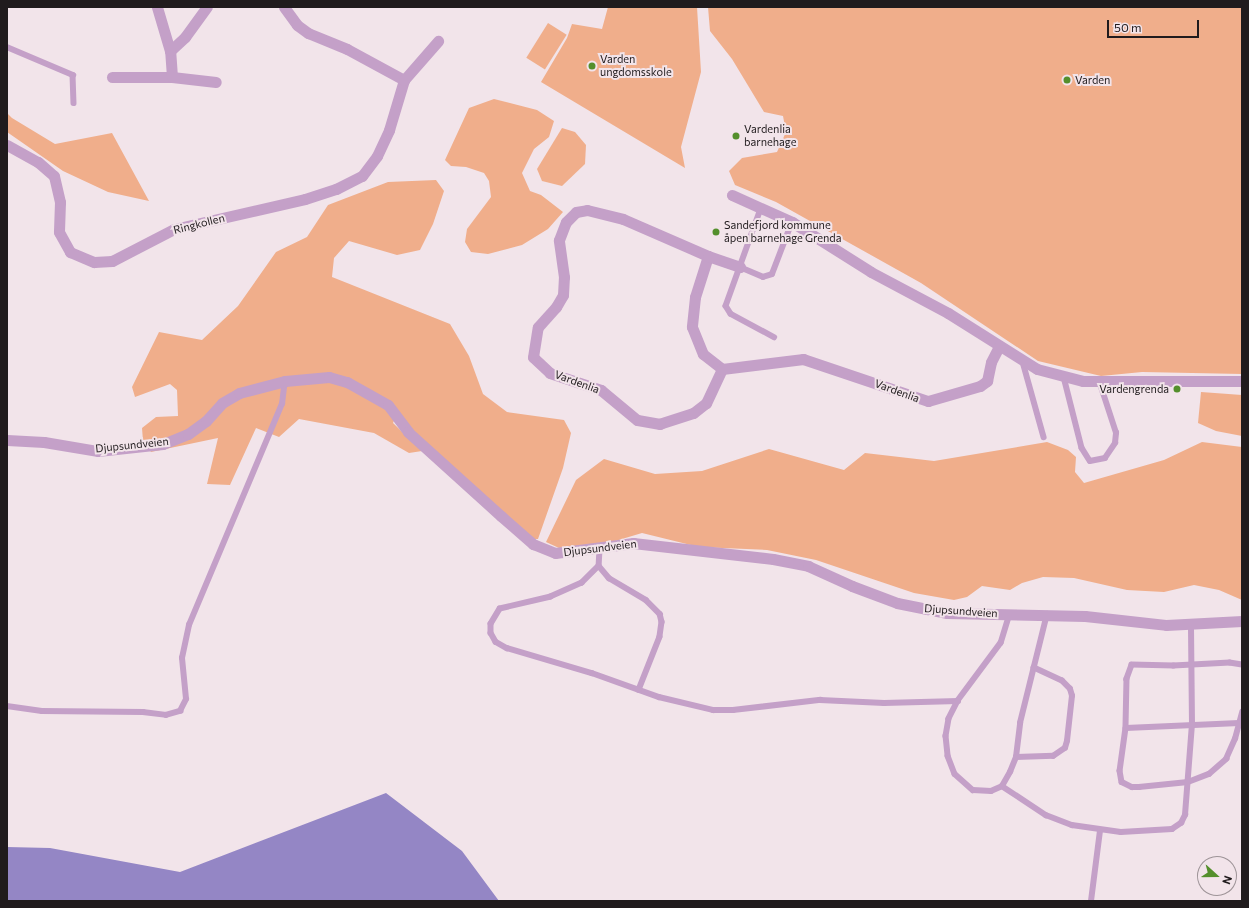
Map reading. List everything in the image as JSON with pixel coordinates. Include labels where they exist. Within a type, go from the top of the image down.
[{"type":"street","points":[[157,7],[170,51],[172,77]]},
{"type":"street","points":[[284,7],[297,25],[308,33],[347,49],[404,80]]},
{"type":"street","points":[[170,51],[185,37],[204,8]]},
{"type":"street","name":"Ringkollen","points":[[7,145],[38,162],[54,176],[60,202],[59,232],[70,252],[81,258],[102,263],[112,261],[174,229],[305,199],[336,189],[362,176],[377,156],[389,130],[404,80],[438,41]]},
{"type":"street","points":[[112,78],[172,77],[216,82]]},
{"type":"street","points":[[732,195],[792,222],[871,272],[927,301],[1023,361],[1064,377],[1099,381],[1242,381]]},
{"type":"street","name":"Vardenlia","points":[[740,267],[708,256],[623,219],[587,210],[576,212],[566,222],[559,240],[564,277],[563,295],[556,307],[538,327],[533,358],[550,373],[601,390],[637,420],[660,424],[693,413],[706,403],[722,369],[803,358],[928,401],[980,386],[987,381],[991,362],[999,346]]},
{"type":"street","points":[[708,256],[695,297],[692,327],[703,354],[722,369]]},
{"type":"street","name":"Djupsundveien","points":[[7,440],[44,442],[98,450],[163,444],[188,434],[206,421],[222,403],[239,392],[285,381],[318,376],[346,382],[388,405],[408,432],[534,544],[555,553],[600,549],[638,543],[779,560],[808,566],[875,596],[923,609],[947,613],[1047,614],[1085,616],[1140,623],[1191,625],[1242,621]]},
{"type":"lane","points":[[7,47],[73,75],[74,103]]},
{"type":"lane","points":[[761,209],[726,306],[731,314],[774,337]]},
{"type":"lane","name":"Vardenlia","points":[[740,267],[763,277],[772,274],[792,222]]},
{"type":"lane","points":[[1023,361],[1044,437]]},
{"type":"lane","points":[[1064,377],[1082,448],[1090,461],[1105,458],[1115,443],[1116,433],[1099,381]]},
{"type":"lane","points":[[7,706],[42,711],[143,712],[166,715],[180,711],[186,699],[182,658],[189,625],[282,404],[285,381]]},
{"type":"lane","points":[[600,549],[599,566],[582,583],[551,597],[500,609],[491,624],[491,633],[496,642],[507,648],[692,707],[726,710],[820,700],[884,703],[958,701]]},
{"type":"lane","points":[[599,566],[609,578],[646,600],[660,614],[662,622],[660,637],[639,690]]},
{"type":"lane","points":[[1010,614],[1000,643],[958,701],[949,719],[946,736],[948,756],[954,774],[973,790],[991,791],[1002,786],[1016,757],[1020,723],[1047,614]]},
{"type":"lane","points":[[1002,786],[1046,815],[1072,825],[1100,831],[1121,832],[1178,826],[1185,815],[1192,724],[1193,665],[1191,625]]},
{"type":"lane","points":[[1242,665],[1230,663],[1193,665],[1132,665],[1127,679],[1126,728],[1120,771],[1122,782],[1132,787],[1188,782],[1219,768],[1226,759],[1242,712]]},
{"type":"lane","points":[[1016,757],[1053,756],[1065,748],[1067,740],[1072,696],[1070,689],[1062,681],[1034,668]]},
{"type":"lane","points":[[1126,728],[1239,723]]},
{"type":"lane","points":[[1091,901],[1100,831]]},
{"type":"shaded area","points":[[608,7],[697,7],[701,72],[681,147],[685,168],[541,82],[567,38],[572,24],[602,29]]},
{"type":"shaded area","points":[[708,7],[1242,7],[1242,374],[1142,372],[1101,376],[1038,361],[921,283],[776,202],[735,185],[729,171],[742,158],[777,152],[786,132],[783,116],[764,112],[732,59],[710,31]]},
{"type":"shaded area","points":[[548,23],[567,35],[545,69],[526,58]]},
{"type":"shaded area","points":[[494,99],[537,110],[554,121],[549,137],[534,149],[522,173],[530,191],[541,195],[563,212],[548,229],[522,245],[488,254],[471,252],[465,242],[467,229],[491,197],[489,181],[484,173],[466,167],[451,166],[445,160],[469,108]]},
{"type":"shaded area","points":[[7,113],[12,118],[55,144],[112,133],[149,201],[108,192],[63,171],[7,132]]},
{"type":"shaded area","points":[[562,128],[575,132],[586,145],[585,164],[562,186],[542,181],[537,169]]},
{"type":"shaded area","points":[[436,180],[444,191],[433,224],[420,250],[397,255],[349,241],[334,258],[332,277],[450,324],[469,356],[483,394],[507,412],[564,420],[571,433],[563,468],[538,539],[532,539],[396,416],[393,423],[422,451],[409,453],[374,433],[299,419],[279,437],[256,428],[230,485],[207,484],[218,438],[151,452],[143,441],[142,428],[156,417],[178,416],[177,390],[170,384],[135,397],[132,387],[159,332],[202,340],[238,306],[276,252],[307,237],[328,205],[388,182]]},
{"type":"shaded area","points":[[1201,392],[1242,395],[1242,436],[1216,431],[1198,423]]},
{"type":"shaded area","points":[[1047,442],[1068,450],[1076,457],[1075,472],[1084,483],[1164,460],[1202,442],[1242,447],[1242,600],[1219,590],[1194,585],[1164,592],[1127,590],[1074,578],[1043,577],[1022,583],[1010,590],[982,586],[967,597],[954,600],[914,593],[816,560],[767,550],[699,547],[642,533],[572,554],[546,542],[576,480],[604,459],[655,474],[702,471],[769,449],[844,470],[865,453],[934,461]]},
{"type":"shaded area","points":[[386,793],[462,851],[499,901],[7,901],[7,847],[50,848],[180,872]]},
{"type":"place","name":"Varden ungdomsskole","points":[[592,66]]},
{"type":"place","name":"Varden","points":[[1067,80]]},
{"type":"place","name":"Vardenlia barnehage","points":[[736,136]]},
{"type":"place","name":"Sandefjord kommune åpen barnehage Grenda","points":[[716,232]]},
{"type":"place","name":"Vardengrenda","points":[[1177,389]]}]
